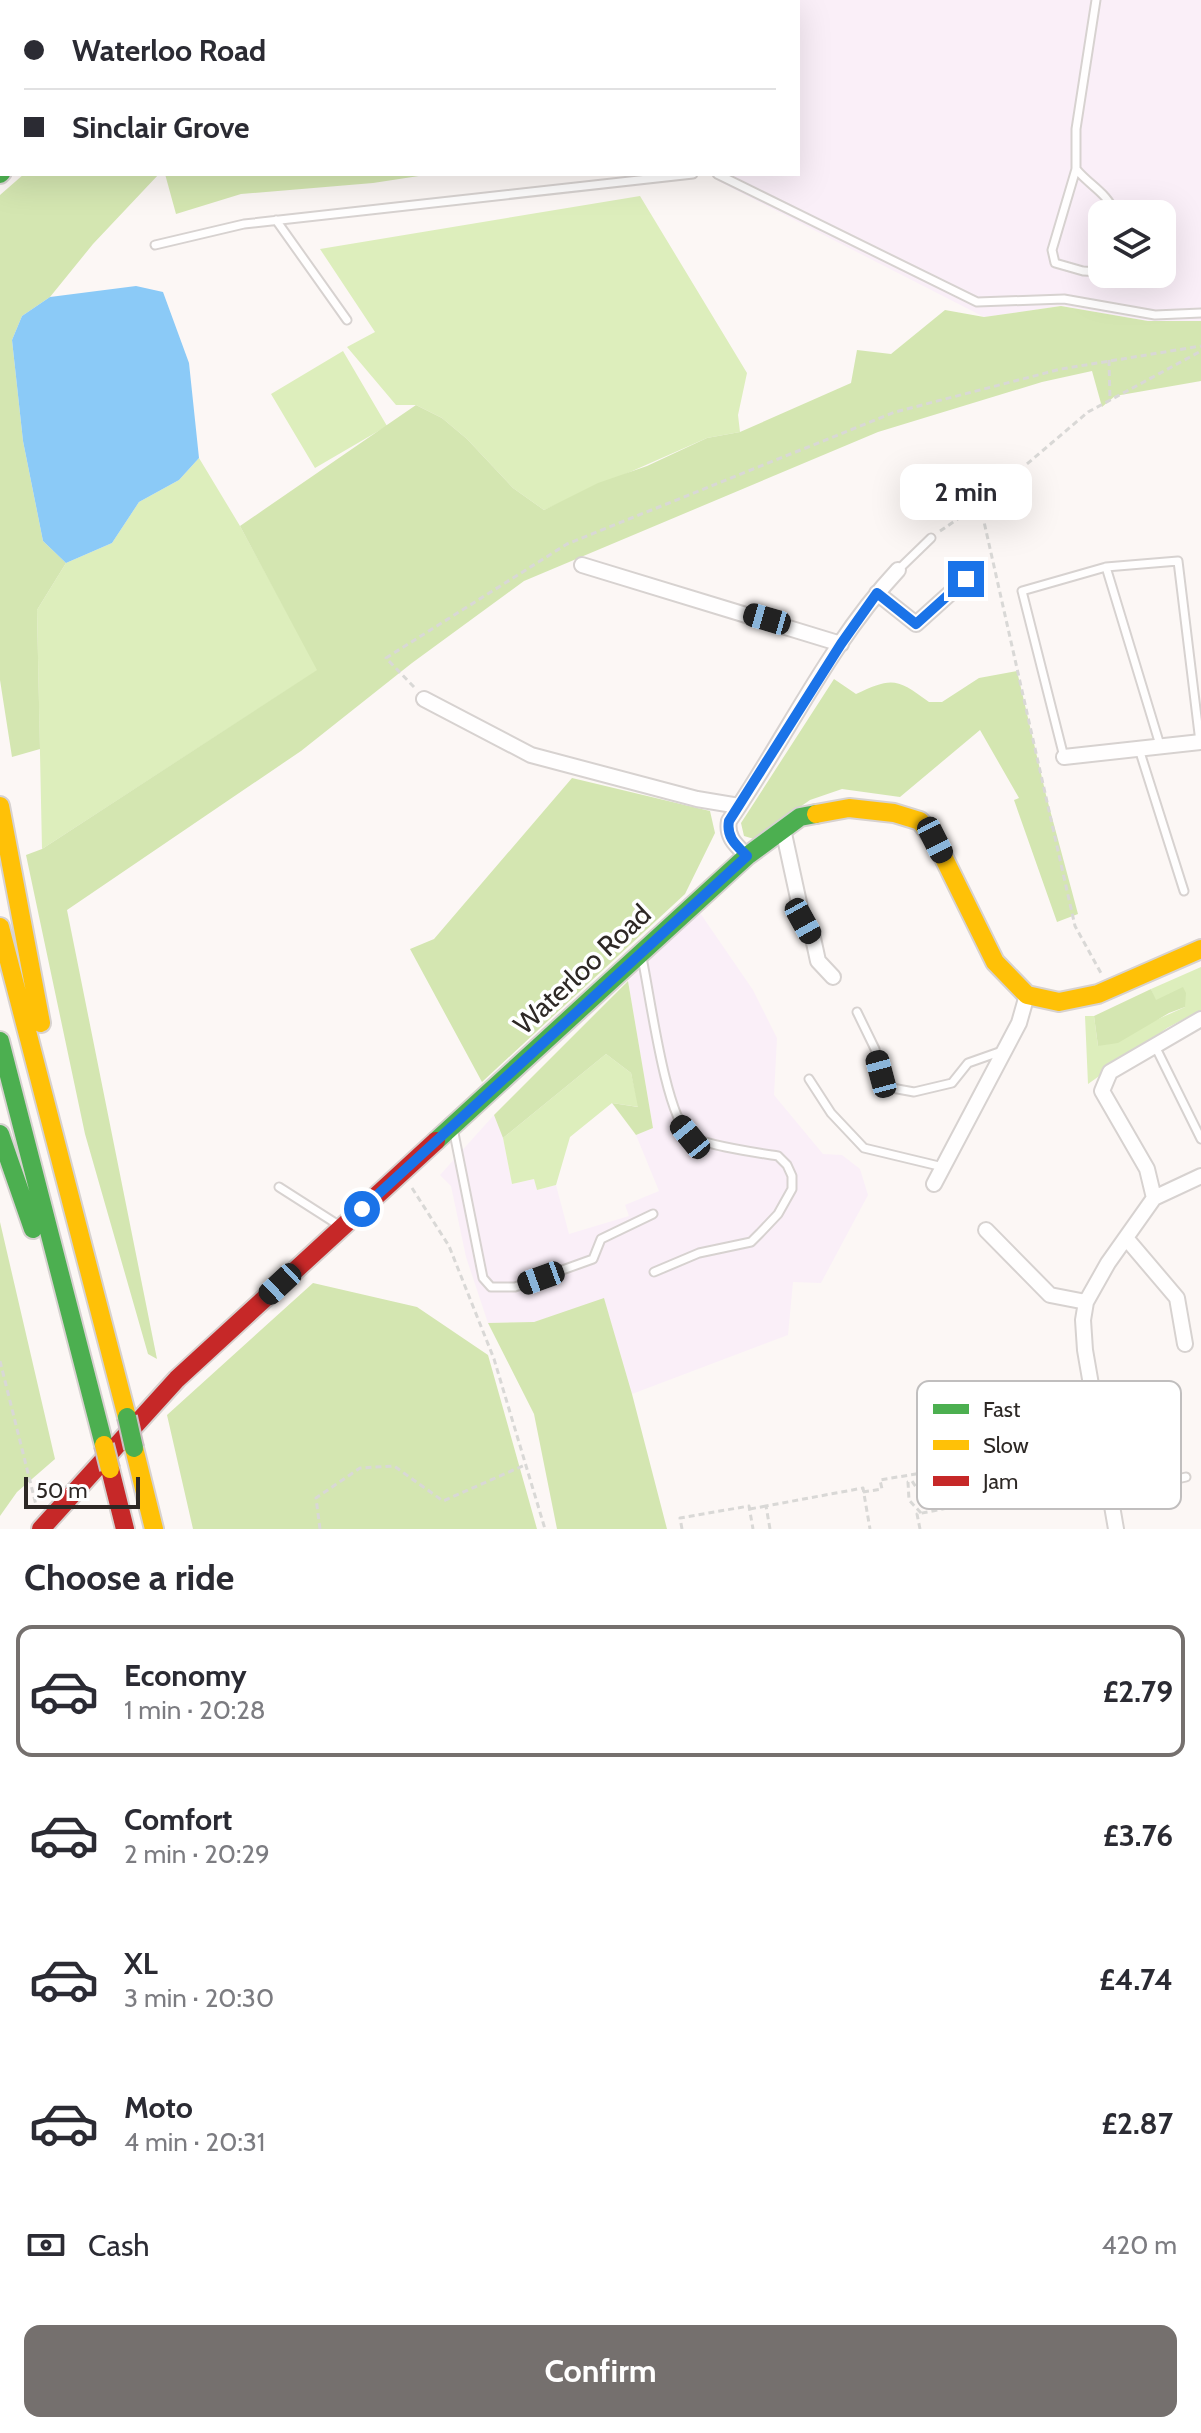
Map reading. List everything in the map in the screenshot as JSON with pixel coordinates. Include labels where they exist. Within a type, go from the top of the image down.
[{"type":"main road","points":[[0,806],[87,1264]]},
{"type":"main road","name":"Waterloo Road","points":[[41,1528],[177,1379],[747,856],[800,817],[849,808],[894,813],[920,821],[935,840],[995,962],[1027,995]]},
{"type":"main road","points":[[0,927],[154,1529]]},
{"type":"main road","points":[[1027,995],[1059,1002],[1110,989],[1201,949]]},
{"type":"main road","points":[[0,1041],[125,1529]]},
{"type":"main road","points":[[0,1134],[102,1438]]},
{"type":"street","points":[[582,565],[841,644]]},
{"type":"street","points":[[747,856],[727,830],[729,821],[841,644],[877,593],[898,570]]},
{"type":"street","points":[[877,593],[916,624],[966,579]]},
{"type":"street","points":[[424,699],[531,755],[697,799],[739,806]]},
{"type":"street","points":[[1064,757],[1201,742]]},
{"type":"street","points":[[783,829],[803,921],[813,938],[818,961],[833,977]]},
{"type":"street","points":[[934,1184],[1019,1023],[1027,995]]},
{"type":"street","points":[[1154,1198],[1147,1169],[1102,1091],[1110,1072],[1201,1019]]},
{"type":"street","points":[[1091,1381],[1083,1334],[1086,1302],[1095,1284],[1154,1198],[1201,1176]]},
{"type":"street","points":[[986,1230],[1050,1295],[1086,1302]]},
{"type":"street","points":[[1126,1238],[1177,1298],[1185,1344]]},
{"type":"street","points":[[1113,1509],[1116,1529]]},
{"type":"lane","points":[[1088,271],[1055,263],[1052,250],[1076,169],[1076,129],[1096,0]]},
{"type":"lane","points":[[1076,169],[1109,200]]},
{"type":"lane","points":[[155,245],[244,224],[675,176]]},
{"type":"lane","points":[[721,176],[977,302],[1064,299],[1155,315],[1201,313]]},
{"type":"lane","points":[[276,220],[347,320]]},
{"type":"lane","points":[[898,570],[931,538]]},
{"type":"lane","points":[[1064,757],[1022,591],[1106,567],[1178,561],[1201,742]]},
{"type":"lane","points":[[1106,567],[1161,746]]},
{"type":"lane","points":[[1139,749],[1184,891]]},
{"type":"lane","points":[[641,952],[678,1122],[690,1137],[778,1156],[787,1165],[792,1189],[778,1214],[751,1242],[699,1253],[654,1272]]},
{"type":"lane","points":[[857,1012],[875,1049],[881,1074],[892,1088],[914,1092],[952,1083],[968,1063],[1004,1050]]},
{"type":"lane","points":[[1155,1046],[1201,1139]]},
{"type":"lane","points":[[809,1079],[831,1113],[864,1148],[943,1167]]},
{"type":"lane","points":[[452,1126],[483,1278],[491,1287],[515,1287],[593,1259],[601,1239],[653,1214]]},
{"type":"lane","points":[[279,1187],[342,1227]]},
{"type":"lane","points":[[1181,1478],[1186,1477]]},
{"type":"path","points":[[424,699],[386,658],[567,544],[895,412],[1061,369],[1201,348]]},
{"type":"path","points":[[931,538],[980,504],[1088,412],[1201,348]]},
{"type":"path","points":[[1109,360],[1110,400]]},
{"type":"path","points":[[980,504],[1075,926],[1110,989]]},
{"type":"path","points":[[401,1173],[449,1246],[494,1359],[545,1529]]},
{"type":"path","points":[[0,1361],[41,1528]]},
{"type":"path","points":[[320,1529],[316,1498],[360,1468],[394,1466],[443,1501],[526,1465]]},
{"type":"path","points":[[863,1492],[882,1489],[880,1480],[917,1474]]},
{"type":"path","points":[[917,1488],[912,1481],[908,1482],[909,1500],[917,1509]]},
{"type":"path","points":[[682,1529],[680,1518],[749,1506],[750,1509],[863,1488],[870,1529]]},
{"type":"path","points":[[766,1506],[770,1529]]},
{"type":"path","points":[[750,1509],[753,1529]]},
{"type":"path","points":[[917,1509],[921,1513]]},
{"type":"path","points":[[920,1529],[917,1514],[942,1509]]},
{"type":"shaded area","points":[[800,0],[1201,0],[1201,321],[1148,321],[1061,306],[984,317],[718,181],[720,176],[800,176]]},
{"type":"shaded area","points":[[698,910],[753,990],[777,1038],[774,1095],[823,1154],[842,1155],[860,1169],[868,1195],[821,1283],[793,1282],[788,1335],[632,1394],[604,1299],[534,1322],[488,1323],[466,1257],[451,1186],[440,1175],[494,1115],[503,1138],[512,1184],[534,1179],[537,1190],[556,1185],[569,1234],[629,1216],[625,1205],[659,1191],[636,1135],[653,1128],[628,981]]},
{"type":"green space","points":[[22,176],[157,176],[93,244],[50,297],[22,316],[12,340],[23,441],[43,541],[66,563],[37,610],[40,749],[12,757],[0,680],[0,195]]},
{"type":"green space","points":[[166,176],[419,176],[241,194],[176,214]]},
{"type":"green space","points":[[640,196],[747,373],[738,415],[740,432],[707,438],[544,510],[513,488],[467,439],[442,418],[416,405],[396,405],[347,347],[375,332],[320,249]]},
{"type":"green space","points":[[1061,306],[1148,321],[1201,321],[1201,381],[1115,396],[1102,407],[1092,371],[1042,382],[878,432],[524,581],[412,663],[301,751],[67,910],[157,1359],[148,1354],[85,1134],[26,855],[42,849],[317,670],[240,526],[416,405],[442,418],[467,439],[513,488],[544,510],[598,483],[647,466],[707,438],[740,432],[851,383],[857,350],[891,354],[945,310],[984,317]]},
{"type":"green space","points":[[343,351],[387,426],[315,468],[271,394]]},
{"type":"green space","points":[[199,458],[240,526],[318,670],[42,849],[37,610],[66,563],[112,543],[139,502],[179,480]]},
{"type":"green space","points":[[1017,671],[1078,914],[1057,922],[1014,800],[1019,798],[980,730],[900,797],[842,789],[810,800],[754,839],[744,836],[741,823],[834,679],[856,694],[878,685],[894,683],[909,688],[929,702],[942,702],[979,678]]},
{"type":"green space","points":[[572,778],[710,811],[715,833],[685,894],[482,1082],[410,949],[434,939]]},
{"type":"green space","points":[[1201,967],[1201,1010],[1167,1028],[1088,1084],[1085,1016],[1094,1016],[1098,1046],[1185,1007],[1155,1000],[1151,989]]},
{"type":"green space","points":[[628,981],[653,1128],[636,1135],[612,1103],[638,1107],[631,1073],[606,1054],[503,1138],[494,1115]]},
{"type":"green space","points":[[1183,987],[1185,1007],[1118,1043],[1098,1046],[1094,1016],[1151,989],[1156,1000]]},
{"type":"green space","points":[[606,1054],[631,1073],[639,1107],[612,1103],[570,1137],[556,1185],[537,1190],[534,1179],[512,1184],[503,1138]]},
{"type":"green space","points":[[0,1222],[55,1459],[17,1492],[0,1516]]},
{"type":"green space","points":[[313,1283],[417,1307],[488,1355],[537,1529],[193,1529],[167,1415]]},
{"type":"green space","points":[[604,1298],[667,1529],[557,1529],[534,1414],[488,1323],[534,1322]]},
{"type":"water","points":[[136,286],[163,292],[189,363],[199,458],[179,480],[139,502],[112,543],[66,563],[43,541],[23,441],[12,340],[22,316],[50,297]]},
{"type":"traffic: fast","points":[[436,1141],[747,856],[800,817],[816,814]]},
{"type":"traffic: fast","points":[[0,1041],[104,1445]]},
{"type":"traffic: fast","points":[[0,1134],[33,1229]]},
{"type":"traffic: fast","points":[[127,1417],[134,1448]]},
{"type":"traffic: slow","points":[[0,806],[41,1023]]},
{"type":"traffic: slow","points":[[816,814],[849,808],[894,813],[920,821],[935,840],[995,962],[1027,995],[1059,1002],[1098,994],[1201,949]]},
{"type":"traffic: slow","points":[[0,927],[127,1417]]},
{"type":"traffic: slow","points":[[104,1445],[110,1469]]},
{"type":"traffic: slow","points":[[134,1448],[154,1529]]},
{"type":"traffic: jam","points":[[41,1529],[177,1379],[436,1141]]},
{"type":"traffic: jam","points":[[110,1469],[125,1529]]},
{"type":"route","points":[[362,1209],[747,856],[730,837],[727,830],[729,821],[841,644],[877,593],[916,624],[966,579]]}]
